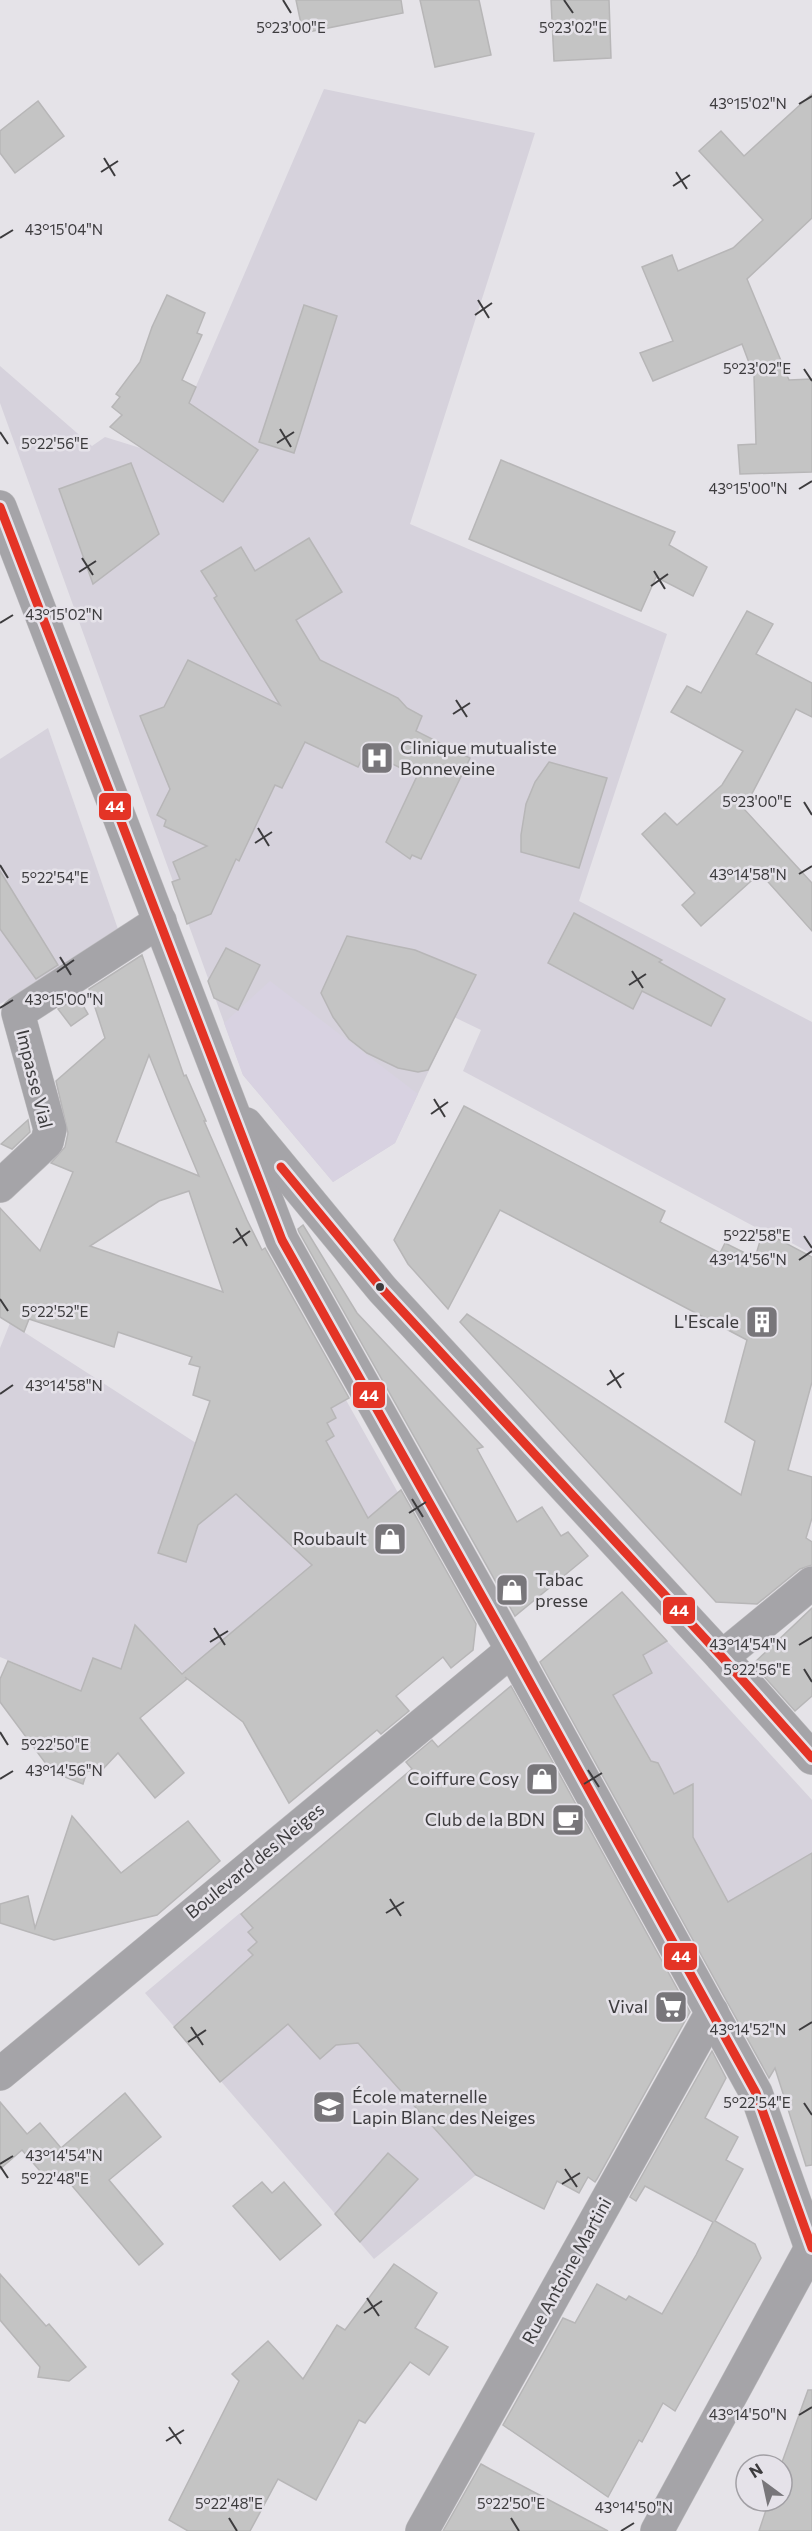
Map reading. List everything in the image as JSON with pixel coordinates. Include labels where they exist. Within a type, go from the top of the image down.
[{"type":"street","points":[[0,507],[282,1240],[512,1650],[756,2093],[811,2248],[657,2531]]},
{"type":"street","name":"Impasse Vial","points":[[0,1186],[47,1142],[50,1129],[18,1013],[160,921]]},
{"type":"street","points":[[228,1101],[382,1289],[722,1657],[812,1758]]},
{"type":"street","points":[[722,1657],[812,1583]]},
{"type":"street","name":"Boulevard des Neiges","points":[[0,2074],[512,1650]]},
{"type":"street","name":"Rue Antoine Martini","points":[[422,2531],[712,2012]]},
{"type":"shaded area","name":"Clinique mutualiste Bonneveine","points":[[324,89],[535,133],[410,524],[667,634],[579,901],[812,1022],[812,1254],[775,1234],[774,1237],[463,1071],[481,1030],[454,1017],[395,1143],[333,1182],[243,1075],[0,403],[0,366],[92,446],[105,437],[166,456]]},
{"type":"shaded area","points":[[48,728],[119,932],[0,1004],[0,759]]},
{"type":"shaded area","points":[[270,981],[418,1094],[395,1143],[333,1182],[243,1075],[224,1023]]},
{"type":"shaded area","points":[[10,1323],[196,1443],[192,1484],[346,1400],[429,1548],[193,1683],[143,1633],[135,1629],[110,1702],[0,1657],[0,1348]]},
{"type":"shaded area","points":[[667,1641],[812,1800],[812,1874],[700,1938],[568,1699]]},
{"type":"shaded area","name":"École maternelle Lapin Blanc des Neiges","points":[[240,1913],[476,2175],[374,2259],[145,1993]]},
{"type":"building","points":[[296,0],[401,0],[403,13],[303,33]]},
{"type":"building","points":[[420,0],[479,0],[491,55],[435,67]]},
{"type":"building","points":[[551,0],[609,0],[611,58],[554,61]]},
{"type":"building","points":[[812,94],[812,218],[747,279],[789,380],[812,379],[812,472],[740,474],[738,445],[756,444],[754,376],[742,344],[653,381],[640,353],[673,341],[642,267],[672,255],[678,271],[733,248],[763,220],[699,151],[721,131],[744,156]]},
{"type":"building","points":[[38,101],[64,136],[15,173],[0,153],[0,131]]},
{"type":"building","points":[[167,295],[205,313],[197,333],[202,335],[182,380],[196,387],[189,403],[258,450],[223,502],[110,427],[122,415],[112,407],[120,397],[116,394],[140,362],[152,327]]},
{"type":"building","points":[[304,305],[337,316],[294,453],[259,442]]},
{"type":"building","points":[[501,460],[675,532],[669,545],[707,567],[693,596],[656,577],[641,611],[469,539]]},
{"type":"building","points":[[131,463],[159,534],[93,584],[59,489]]},
{"type":"building","points":[[309,538],[342,592],[296,620],[320,660],[398,698],[407,708],[422,716],[416,731],[470,758],[421,859],[412,855],[410,859],[386,842],[417,776],[366,751],[358,767],[305,742],[282,788],[275,785],[239,861],[236,859],[211,914],[187,924],[172,882],[180,879],[173,862],[207,846],[164,826],[166,820],[157,815],[170,789],[140,716],[164,707],[188,660],[280,705],[214,598],[217,596],[201,571],[241,547],[255,571]]},
{"type":"building","points":[[747,611],[773,624],[756,654],[812,683],[812,717],[796,709],[744,809],[812,883],[812,931],[760,873],[701,926],[682,905],[695,893],[642,834],[665,813],[677,825],[722,785],[743,751],[671,712],[687,686],[701,693]]},
{"type":"building","points":[[549,762],[607,778],[579,868],[521,852],[526,804],[535,782]]},
{"type":"building","points":[[0,871],[58,965],[36,979],[0,929]]},
{"type":"building","points":[[574,913],[662,960],[659,962],[725,999],[711,1026],[642,991],[633,1009],[548,963]]},
{"type":"building","points":[[347,936],[415,950],[476,975],[428,1070],[418,1072],[398,1068],[367,1053],[349,1039],[333,1017],[321,993]]},
{"type":"building","points":[[226,948],[260,965],[238,1010],[214,998],[208,981]]},
{"type":"building","points":[[142,955],[184,1076],[186,1075],[247,1220],[262,1250],[265,1248],[349,1398],[331,1408],[336,1418],[327,1423],[334,1436],[326,1441],[368,1518],[401,1490],[476,1624],[473,1650],[451,1668],[443,1657],[396,1696],[409,1711],[381,1734],[377,1730],[289,1803],[243,1722],[185,1677],[187,1679],[140,1718],[184,1773],[155,1798],[118,1753],[102,1770],[87,1771],[83,1784],[52,1772],[0,1702],[0,1679],[8,1661],[81,1691],[93,1658],[121,1669],[135,1625],[182,1674],[312,1565],[236,1494],[198,1525],[186,1562],[158,1553],[210,1401],[193,1395],[200,1367],[189,1364],[192,1357],[118,1332],[114,1347],[29,1319],[24,1332],[0,1317],[0,1208],[40,1251],[73,1172],[51,1163],[65,1147],[68,1133],[56,1081],[105,1038],[89,989]],"holes":[[[149,1055],[170,1107],[199,1176],[116,1142]],[[189,1191],[223,1292],[90,1246],[159,1201]]]},
{"type":"building","points":[[78,997],[88,1014],[71,1026],[58,1009]]},
{"type":"building","name":"L'Escale","points":[[464,1106],[665,1211],[660,1222],[720,1253],[725,1243],[755,1258],[763,1231],[812,1257],[812,1382],[788,1470],[812,1477],[812,1518],[806,1538],[812,1542],[812,1565],[800,1569],[757,1604],[716,1602],[460,1322],[467,1314],[741,1495],[755,1441],[725,1422],[747,1340],[500,1210],[448,1309],[408,1264],[394,1240]]},
{"type":"building","points":[[28,1120],[30,1132],[12,1149],[1,1144]]},
{"type":"building","points":[[303,1225],[357,1313],[483,1447],[477,1449],[517,1522],[542,1507],[561,1536],[568,1532],[588,1556],[515,1616],[299,1232],[298,1229]]},
{"type":"building","points":[[622,1592],[667,1641],[643,1655],[652,1673],[613,1695],[651,1761],[658,1763],[674,1794],[693,1784],[693,1837],[728,1902],[812,1853],[812,2165],[806,2166],[775,2068],[769,2078],[540,1662]]},
{"type":"building","points":[[812,1608],[812,1696],[795,1711],[753,1664]]},
{"type":"building","points":[[511,1686],[690,2012],[595,2182],[588,2177],[579,2193],[557,2181],[544,2209],[476,2175],[358,2043],[336,2045],[320,2059],[288,2024],[220,2082],[174,2027],[253,1955],[248,1950],[257,1942],[248,1932],[253,1928],[241,1914],[412,1769],[406,1762],[432,1740],[438,1747]]},
{"type":"building","points":[[72,1816],[121,1873],[188,1821],[220,1861],[157,1915],[54,1940],[0,1923],[0,1904],[28,1896],[35,1928]]},
{"type":"building","points":[[712,2051],[726,2078],[705,2118],[738,2137],[726,2160],[743,2169],[715,2221],[755,2244],[761,2258],[675,2411],[663,2403],[642,2442],[639,2440],[608,2497],[503,2425],[563,2318],[575,2323],[597,2284],[626,2300],[629,2296],[662,2314],[696,2255],[713,2222],[645,2186],[636,2201],[630,2197]]},
{"type":"building","points":[[125,2093],[161,2137],[109,2180],[163,2244],[139,2265],[63,2175],[52,2185],[22,2150],[0,2169],[0,2102],[27,2134],[40,2123],[61,2148]]},
{"type":"building","points":[[388,2153],[418,2179],[360,2242],[335,2214]]},
{"type":"building","points":[[262,2182],[272,2193],[284,2182],[321,2225],[280,2260],[233,2206]]},
{"type":"building","points":[[394,2264],[437,2293],[415,2328],[448,2347],[429,2375],[410,2362],[365,2423],[359,2420],[316,2500],[278,2479],[250,2531],[188,2531],[169,2520],[239,2381],[232,2374],[268,2341],[303,2379],[337,2325],[345,2330]]},
{"type":"building","points":[[0,2274],[46,2326],[49,2324],[86,2367],[69,2381],[38,2377],[40,2367],[0,2320]]},
{"type":"building","points":[[808,2390],[812,2390],[812,2531],[759,2531],[765,2513],[794,2513],[794,2453],[785,2453]]},
{"type":"building","points":[[481,2464],[490,2469],[608,2531],[443,2531]]},
{"type":"transit line","name":"44","points":[[0,507],[282,1240],[512,1650],[756,2093],[812,2248]]},
{"type":"transit line","name":"44","points":[[281,1167],[382,1289],[722,1657],[812,1758]]},
{"type":"place","name":"Clinique mutualiste Bonneveine","points":[[377,758]]},
{"type":"place","name":"L'Escale","points":[[762,1322]]},
{"type":"place","name":"Roubault","points":[[390,1539]]},
{"type":"place","name":"Tabac presse","points":[[512,1590]]},
{"type":"place","name":"Coiffure Cosy","points":[[542,1779]]},
{"type":"place","name":"Club de la BDN","points":[[568,1820]]},
{"type":"place","name":"Vival","points":[[671,2007]]},
{"type":"place","name":"École maternelle Lapin Blanc des Neiges","points":[[329,2107]]}]
